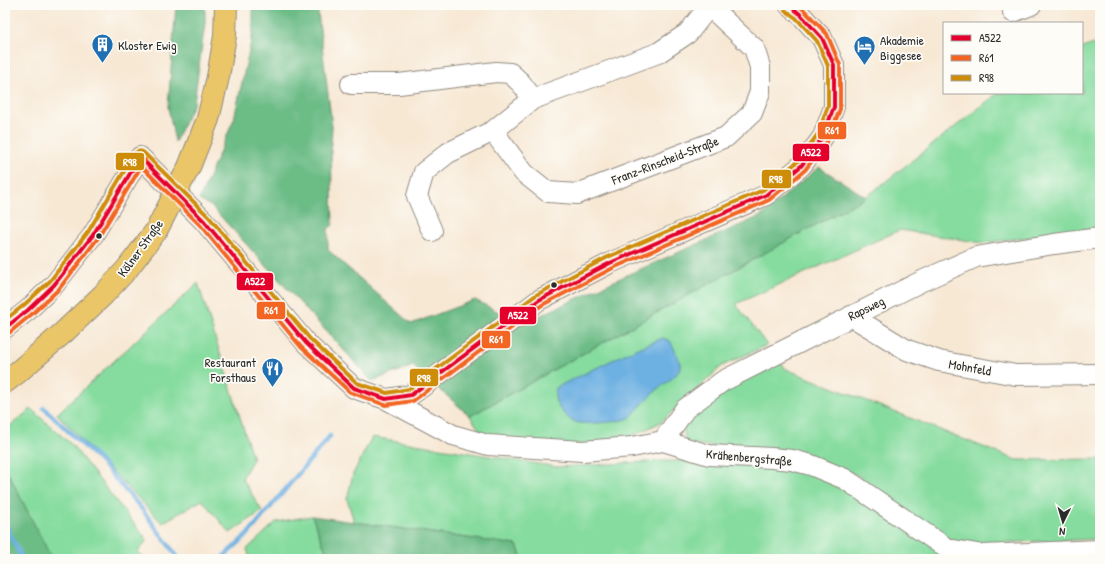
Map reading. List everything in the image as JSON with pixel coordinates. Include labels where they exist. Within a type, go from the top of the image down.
[{"type":"main road","name":"Kölner Straße","points":[[5,382],[64,333],[104,294],[127,269],[156,230],[189,167],[208,118],[218,77],[225,36],[226,5]]},
{"type":"street","name":"Franz-Rinscheid-Straße","points":[[432,231],[418,196],[424,172],[448,153],[493,131],[533,100],[658,53],[688,33],[709,5],[754,48],[760,67],[760,92],[752,113],[726,137],[577,194],[548,192],[524,173],[493,131]]},
{"type":"street","points":[[386,400],[411,394],[539,300],[610,263],[766,196],[801,166],[823,137],[834,107],[834,65],[822,38],[800,14],[789,5]]},
{"type":"street","points":[[350,84],[399,84],[496,72],[510,74],[521,83],[533,100]]},
{"type":"street","name":"Krähenbergstraße","points":[[5,328],[28,310],[54,285],[93,235],[140,157],[204,222],[306,343],[354,388],[386,400],[453,435],[488,445],[582,451],[632,447],[663,441],[709,455],[792,460],[811,465],[845,479],[948,550],[983,555],[1100,550]]},
{"type":"street","name":"Rapsweg","points":[[663,441],[685,409],[723,381],[922,281],[976,257],[1100,238]]},
{"type":"street","name":"Mohnfeld","points":[[851,316],[907,350],[939,361],[1016,375],[1100,374]]},
{"type":"green space","points":[[176,5],[205,5],[205,23],[194,103],[175,142],[168,107]]},
{"type":"green space","points":[[253,5],[317,5],[332,126],[331,147],[333,225],[328,229],[328,250],[411,324],[475,300],[522,324],[627,275],[761,216],[819,167],[866,197],[470,416],[413,366],[372,381],[211,206],[199,200],[234,119],[253,32]]},
{"type":"green space","points":[[1100,42],[1100,228],[983,243],[900,230],[736,304],[767,345],[722,366],[661,422],[622,441],[566,445],[484,437],[470,416],[866,197],[997,94],[1083,94],[1083,48]]},
{"type":"green space","points":[[198,283],[253,459],[242,478],[262,511],[230,533],[202,500],[162,523],[57,414]]},
{"type":"green space","points":[[781,363],[786,369],[1016,460],[1100,459],[1100,539],[962,544],[939,535],[857,475],[817,459],[686,443],[683,426],[696,410],[744,379]]},
{"type":"green space","points":[[31,409],[72,445],[147,540],[138,552],[144,559],[52,559],[9,475],[5,471],[5,430]]},
{"type":"green space","points":[[372,437],[557,467],[662,461],[759,462],[809,472],[842,485],[958,559],[522,559],[517,545],[354,522],[347,499],[353,474]]},
{"type":"green space","points":[[5,471],[9,475],[52,559],[5,559]]},
{"type":"green space","points":[[312,516],[329,559],[250,559],[247,549],[276,522]]},
{"type":"green space","points":[[312,516],[517,545],[522,559],[329,559]]},
{"type":"water","points":[[663,338],[670,341],[675,350],[680,364],[679,370],[648,398],[630,418],[613,422],[580,423],[569,418],[560,410],[555,398],[557,387],[629,352]]},
{"type":"waterway","points":[[44,408],[99,460],[141,508],[179,559]]},
{"type":"waterway","points":[[221,559],[248,534],[330,436]]},
{"type":"waterway","points":[[5,520],[22,559]]},
{"type":"transit line","name":"A522","points":[[140,157],[204,221],[306,343],[354,388],[386,399],[411,395],[539,300],[610,263],[766,195],[801,166],[823,137],[834,107],[834,65],[822,38],[800,14],[789,5]]},
{"type":"transit line","name":"R61","points":[[136,161],[200,225],[301,347],[350,392],[385,405],[413,401],[542,305],[613,268],[769,200],[805,170],[828,140],[840,109],[840,65],[827,34],[798,5]]},
{"type":"transit line","name":"R98","points":[[5,320],[50,281],[88,232],[135,153],[141,151],[209,217],[310,339],[357,383],[387,393],[409,389],[536,295],[608,257],[763,190],[797,162],[818,134],[828,106],[828,66],[817,41],[796,18],[785,10]]},
{"type":"transit line","name":"A522","points":[[5,328],[28,310],[54,285],[93,235],[140,157]]},
{"type":"transit line","name":"R61","points":[[9,333],[59,289],[98,238],[145,160]]},
{"type":"place","name":"Kloster Ewig","points":[[102,64]]},
{"type":"place","name":"Akademie Biggesee","points":[[864,66]]},
{"type":"place","name":"Restaurant Forsthaus","points":[[272,388]]}]
